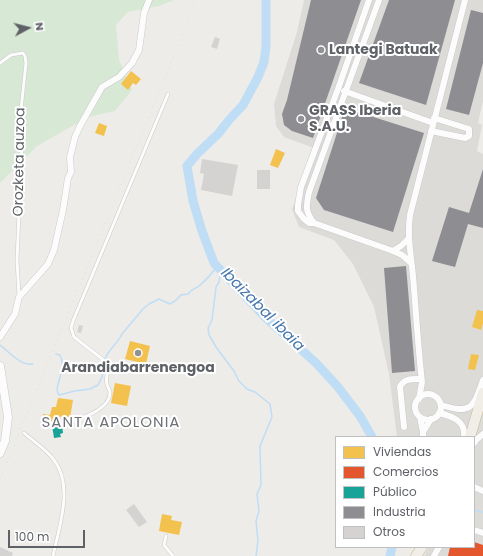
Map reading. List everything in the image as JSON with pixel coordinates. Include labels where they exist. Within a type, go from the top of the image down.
[{"type":"highway","points":[[470,436],[483,393]]},
{"type":"street","points":[[0,337],[14,314],[19,297],[48,264],[58,236],[68,178],[71,172],[70,157],[75,138],[102,87],[119,77],[132,63],[139,50],[144,13],[149,0]]},
{"type":"street","points":[[369,0],[338,90],[301,187],[298,211],[309,223],[314,223],[393,251],[402,255],[411,263]]},
{"type":"street","points":[[314,223],[307,214],[306,203],[309,192],[379,0]]},
{"type":"street","points":[[423,435],[420,417],[416,410],[421,380],[408,239],[410,214],[465,0]]},
{"type":"street","points":[[338,90],[433,121],[469,129],[469,136],[465,138],[431,131]]},
{"type":"street","points":[[393,251],[408,239]]},
{"type":"street","points":[[0,366],[4,407],[8,417],[5,441],[0,453]]},
{"type":"street","points":[[404,427],[400,387],[401,384],[408,380],[421,380]]},
{"type":"street","points":[[421,380],[430,394],[437,398],[441,405],[439,413],[432,419],[423,435]]},
{"type":"street","points":[[441,405],[458,410],[468,408],[472,405],[478,395],[483,380]]},
{"type":"street","points":[[419,399],[422,396],[430,394]]},
{"type":"street","points":[[439,413],[450,415],[458,420],[465,433],[464,436]]},
{"type":"street","points":[[420,417],[427,420],[432,419]]},
{"type":"street","points":[[475,442],[483,434]]},
{"type":"lane","name":"Orozketa auzoa","points":[[0,63],[10,55],[23,53],[25,56],[26,63],[20,119],[22,142],[17,260],[19,297]]},
{"type":"lane","points":[[65,423],[92,414],[106,403],[110,393],[106,380],[110,365],[74,338],[71,328],[168,94]]},
{"type":"lane","points":[[24,433],[54,460],[64,478],[65,495],[53,556]]},
{"type":"lane","points":[[166,536],[164,545],[174,556]]},
{"type":"shaded area","points":[[304,0],[483,0],[483,101],[478,123],[482,125],[477,151],[483,154],[483,556],[424,556],[428,548],[475,548],[475,436],[397,436],[389,374],[374,307],[353,264],[334,240],[299,227],[292,209],[314,148],[284,137],[276,126],[274,104],[297,32]]},
{"type":"green space","points":[[0,0],[174,0],[159,6],[128,12],[116,25],[119,60],[132,90],[115,111],[88,117],[37,146],[0,183]]},
{"type":"building: Viviendas","points":[[131,71],[141,79],[136,85],[133,83],[128,90],[121,84]]},
{"type":"building: Viviendas","points":[[99,123],[107,126],[104,136],[95,133]]},
{"type":"building: Viviendas","points":[[276,149],[285,153],[278,168],[270,165]]},
{"type":"building: Viviendas","points":[[477,310],[483,311],[483,323],[481,330],[472,327]]},
{"type":"building: Viviendas","name":"Arandiabarrenengoa","points":[[130,341],[150,346],[146,364],[125,359]]},
{"type":"building: Viviendas","points":[[471,354],[479,355],[475,370],[468,369]]},
{"type":"building: Viviendas","points":[[115,383],[131,386],[127,406],[111,403]]},
{"type":"building: Viviendas","points":[[58,398],[73,400],[70,418],[55,416],[55,421],[42,421],[43,414],[50,415],[52,407],[56,407]]},
{"type":"building: Viviendas","points":[[162,514],[172,516],[171,520],[182,522],[179,535],[159,531]]},
{"type":"building: Comercios","points":[[475,542],[483,545],[483,556],[448,556],[450,548],[475,548]]},
{"type":"building: Público","points":[[62,424],[63,433],[60,434],[61,437],[54,438],[52,425]]},
{"type":"building: Industria","name":"Lantegi Batuak","points":[[311,0],[361,0],[313,138],[292,131],[284,125],[282,114],[287,100]]},
{"type":"building: Industria","points":[[389,0],[455,0],[426,105],[359,83]]},
{"type":"building: Industria","points":[[471,10],[483,13],[483,63],[469,115],[446,109]]},
{"type":"building: Industria","points":[[345,108],[424,133],[393,232],[324,210],[316,198]]},
{"type":"building: Industria","points":[[483,169],[483,228],[468,224],[455,267],[432,261],[449,207],[469,213]]},
{"type":"building: Industria","points":[[406,266],[415,371],[392,373],[384,268]]},
{"type":"building: Otros","points":[[215,37],[220,39],[217,49],[211,47]]},
{"type":"building: Otros","points":[[202,159],[238,165],[232,196],[201,190],[204,174],[200,173]]},
{"type":"building: Otros","points":[[257,170],[270,170],[270,189],[257,189]]},
{"type":"building: Otros","points":[[79,325],[83,326],[81,333],[77,332]]},
{"type":"building: Otros","points":[[134,504],[147,522],[139,527],[126,510]]},
{"type":"building: Otros","points":[[0,547],[13,553],[12,556],[0,556]]},
{"type":"waterway","name":"Ibaizabal ibaia","points":[[266,0],[266,46],[264,62],[243,105],[187,166],[193,201],[214,263],[265,317],[316,363],[338,387],[360,416],[371,436]]},
{"type":"waterway","points":[[105,359],[122,334],[149,304],[159,299],[170,304],[181,295],[188,294],[190,291],[199,286],[217,266]]},
{"type":"waterway","points":[[221,270],[219,282],[216,287],[212,320],[208,328],[209,335],[234,371],[239,381],[247,389],[255,392],[270,404],[272,417],[260,446],[261,485],[257,494],[259,511],[256,521],[258,541],[256,556]]},
{"type":"waterway","points":[[0,345],[20,361],[33,364]]},
{"type":"waterway","points":[[56,354],[60,355],[62,360],[57,388],[59,395],[90,389],[98,385],[102,377],[104,363]]},
{"type":"waterway","points":[[475,510],[483,512]]},
{"type":"waterway","name":"Ibaizabal ibaia","points":[[390,556],[392,548]]},
{"type":"railway","points":[[0,479],[179,44],[194,0]]},
{"type":"place","name":"Lantegi Batuak","points":[[321,50]]},
{"type":"place","name":"GRASS Iberia S.A.U.","points":[[301,119]]},
{"type":"place","name":"Arandiabarrenengoa","points":[[138,353]]},
{"type":"district","name":"SANTA APOLONIA","points":[[111,423]]}]
